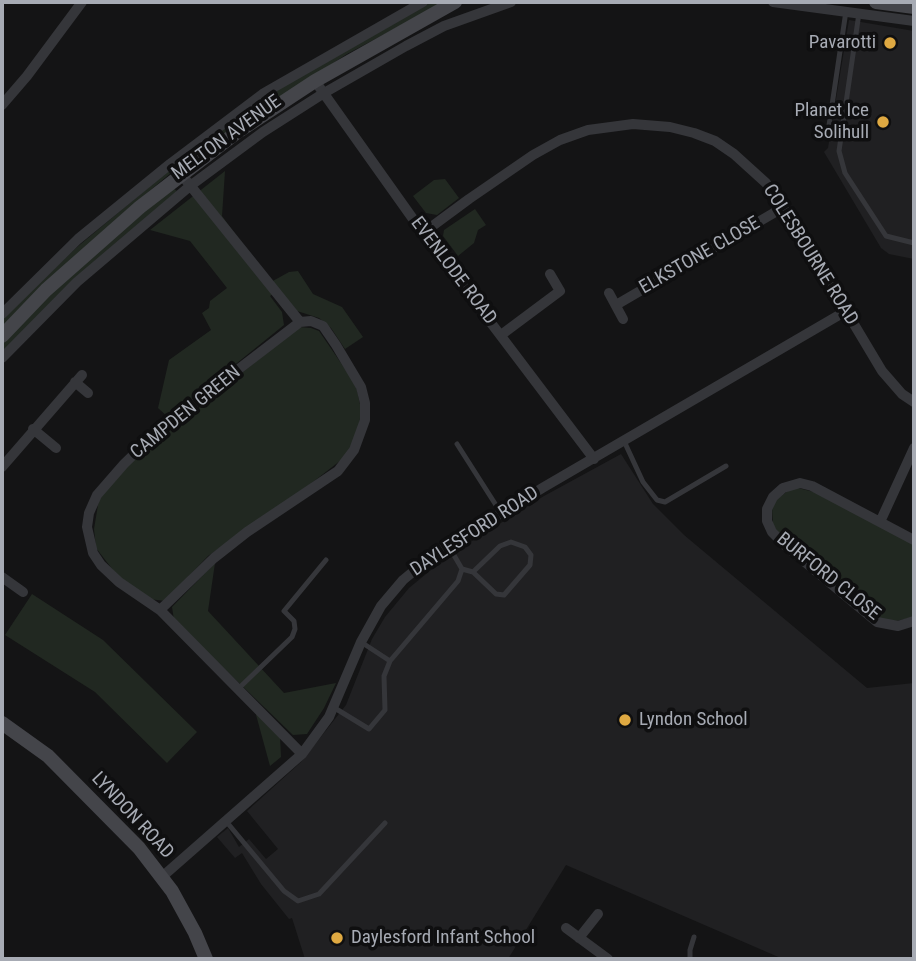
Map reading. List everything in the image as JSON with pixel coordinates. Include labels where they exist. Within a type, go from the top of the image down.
[{"type":"street","points":[[2,105],[82,2]]},
{"type":"street","name":"MELTON AVENUE","points":[[2,314],[78,239],[170,164],[264,93],[423,2]]},
{"type":"street","name":"MELTON AVENUE","points":[[2,336],[46,290],[140,207],[236,133],[315,81],[455,2]]},
{"type":"street","name":"MELTON AVENUE","points":[[2,358],[77,282],[190,187],[263,132],[324,93],[444,26],[511,2]]},
{"type":"street","points":[[773,2],[846,11],[863,9],[914,21]]},
{"type":"street","points":[[876,2],[914,7]]},
{"type":"street","name":"EVENLODE ROAD","points":[[315,81],[423,233],[594,459]]},
{"type":"street","name":"COLESBOURNE ROAD","points":[[423,233],[533,155],[560,140],[611,125],[652,124],[715,141],[766,183],[784,208],[882,371],[902,394],[914,402]]},
{"type":"street","points":[[160,610],[214,558],[247,532],[338,471],[360,439],[365,420],[361,387],[323,326],[311,321],[300,322],[181,174]]},
{"type":"street","name":"ELKSTONE CLOSE","points":[[616,305],[784,208]]},
{"type":"street","points":[[500,335],[560,291],[550,274]]},
{"type":"street","points":[[609,293],[623,319]]},
{"type":"street","name":"DAYLESFORD ROAD","points":[[163,876],[302,754],[329,717],[361,642],[381,606],[403,580],[448,545],[846,311]]},
{"type":"street","name":"CAMPDEN GREEN","points":[[300,322],[158,431],[97,495],[89,513],[88,527],[93,553],[101,565],[119,582],[160,610],[302,754]]},
{"type":"street","points":[[2,467],[78,378],[88,393]]},
{"type":"street","points":[[33,429],[56,448]]},
{"type":"street","points":[[880,522],[914,448]]},
{"type":"street","name":"BURFORD CLOSE","points":[[914,540],[812,486],[800,483],[783,488],[773,497],[767,509],[767,521],[772,532],[877,622],[898,626],[914,621]]},
{"type":"street","points":[[2,577],[23,592]]},
{"type":"street","name":"LYNDON ROAD","points":[[2,723],[48,757],[115,822],[163,876],[184,910],[206,959]]},
{"type":"street","points":[[579,938],[598,914]]},
{"type":"street","points":[[566,928],[608,959]]},
{"type":"lane","points":[[863,9],[839,151],[845,173],[886,236],[914,243]]},
{"type":"lane","points":[[828,132],[846,11]]},
{"type":"lane","points":[[624,441],[643,482],[657,500],[665,502],[726,466]]},
{"type":"lane","points":[[457,444],[501,513]]},
{"type":"lane","points":[[461,569],[473,572],[496,594],[504,595],[530,565],[531,555],[525,547],[511,542],[500,546],[473,572]]},
{"type":"lane","points":[[333,708],[369,729],[385,710],[384,676],[390,661],[458,581],[461,569],[448,545]]},
{"type":"lane","points":[[238,688],[292,637],[294,621],[284,611],[326,560]]},
{"type":"lane","points":[[361,642],[390,661]]},
{"type":"lane","points":[[225,820],[284,891],[298,901],[319,894],[385,823]]},
{"type":"lane","points":[[690,959],[694,937]]},
{"type":"shaded area","points":[[431,2],[445,2],[347,54],[184,162],[122,214],[2,327],[2,318],[76,248],[198,146],[291,81]]},
{"type":"shaded area","points":[[849,20],[914,31],[914,259],[889,254],[881,248],[824,152],[828,148]]},
{"type":"shaded area","points":[[225,171],[222,216],[271,282],[289,272],[298,271],[313,294],[342,307],[363,337],[345,349],[331,328],[319,318],[297,311],[279,290],[270,296],[282,312],[284,325],[169,418],[158,408],[169,360],[211,330],[202,313],[209,308],[210,301],[227,288],[190,241],[150,230]]},
{"type":"shaded area","points":[[445,179],[459,198],[437,215],[426,213],[413,196],[434,180]]},
{"type":"shaded area","points":[[173,188],[177,191],[2,352],[2,342],[74,271]]},
{"type":"shaded area","points":[[475,209],[486,225],[478,230],[474,243],[458,256],[443,236],[444,230]]},
{"type":"shaded area","points":[[299,327],[319,331],[356,385],[361,409],[358,437],[345,457],[208,556],[165,601],[149,599],[120,579],[96,548],[94,529],[99,499],[126,466]]},
{"type":"shaded area","name":"Lyndon School","points":[[621,454],[653,504],[684,535],[867,688],[914,683],[914,959],[783,959],[566,865],[508,959],[305,959],[292,918],[289,919],[261,884],[242,853],[235,858],[217,837],[228,828],[239,847],[249,839],[266,859],[278,849],[247,811],[301,762],[346,705],[372,639],[385,617],[409,588],[448,556],[544,496]]},
{"type":"shaded area","points":[[798,488],[814,492],[914,544],[914,617],[896,621],[879,619],[773,526],[772,508],[776,500],[789,490]]},
{"type":"shaded area","points":[[215,563],[208,611],[284,693],[336,683],[307,734],[293,735],[174,620],[172,607]]},
{"type":"shaded area","points":[[32,594],[103,640],[197,732],[167,763],[95,692],[5,635]]},
{"type":"shaded area","points":[[255,711],[280,736],[281,757],[270,766]]},
{"type":"place","name":"Pavarotti","points":[[890,43]]},
{"type":"place","name":"Planet Ice Solihull","points":[[883,122]]},
{"type":"place","name":"Lyndon School","points":[[625,720]]},
{"type":"place","name":"Daylesford Infant School","points":[[337,938]]}]
